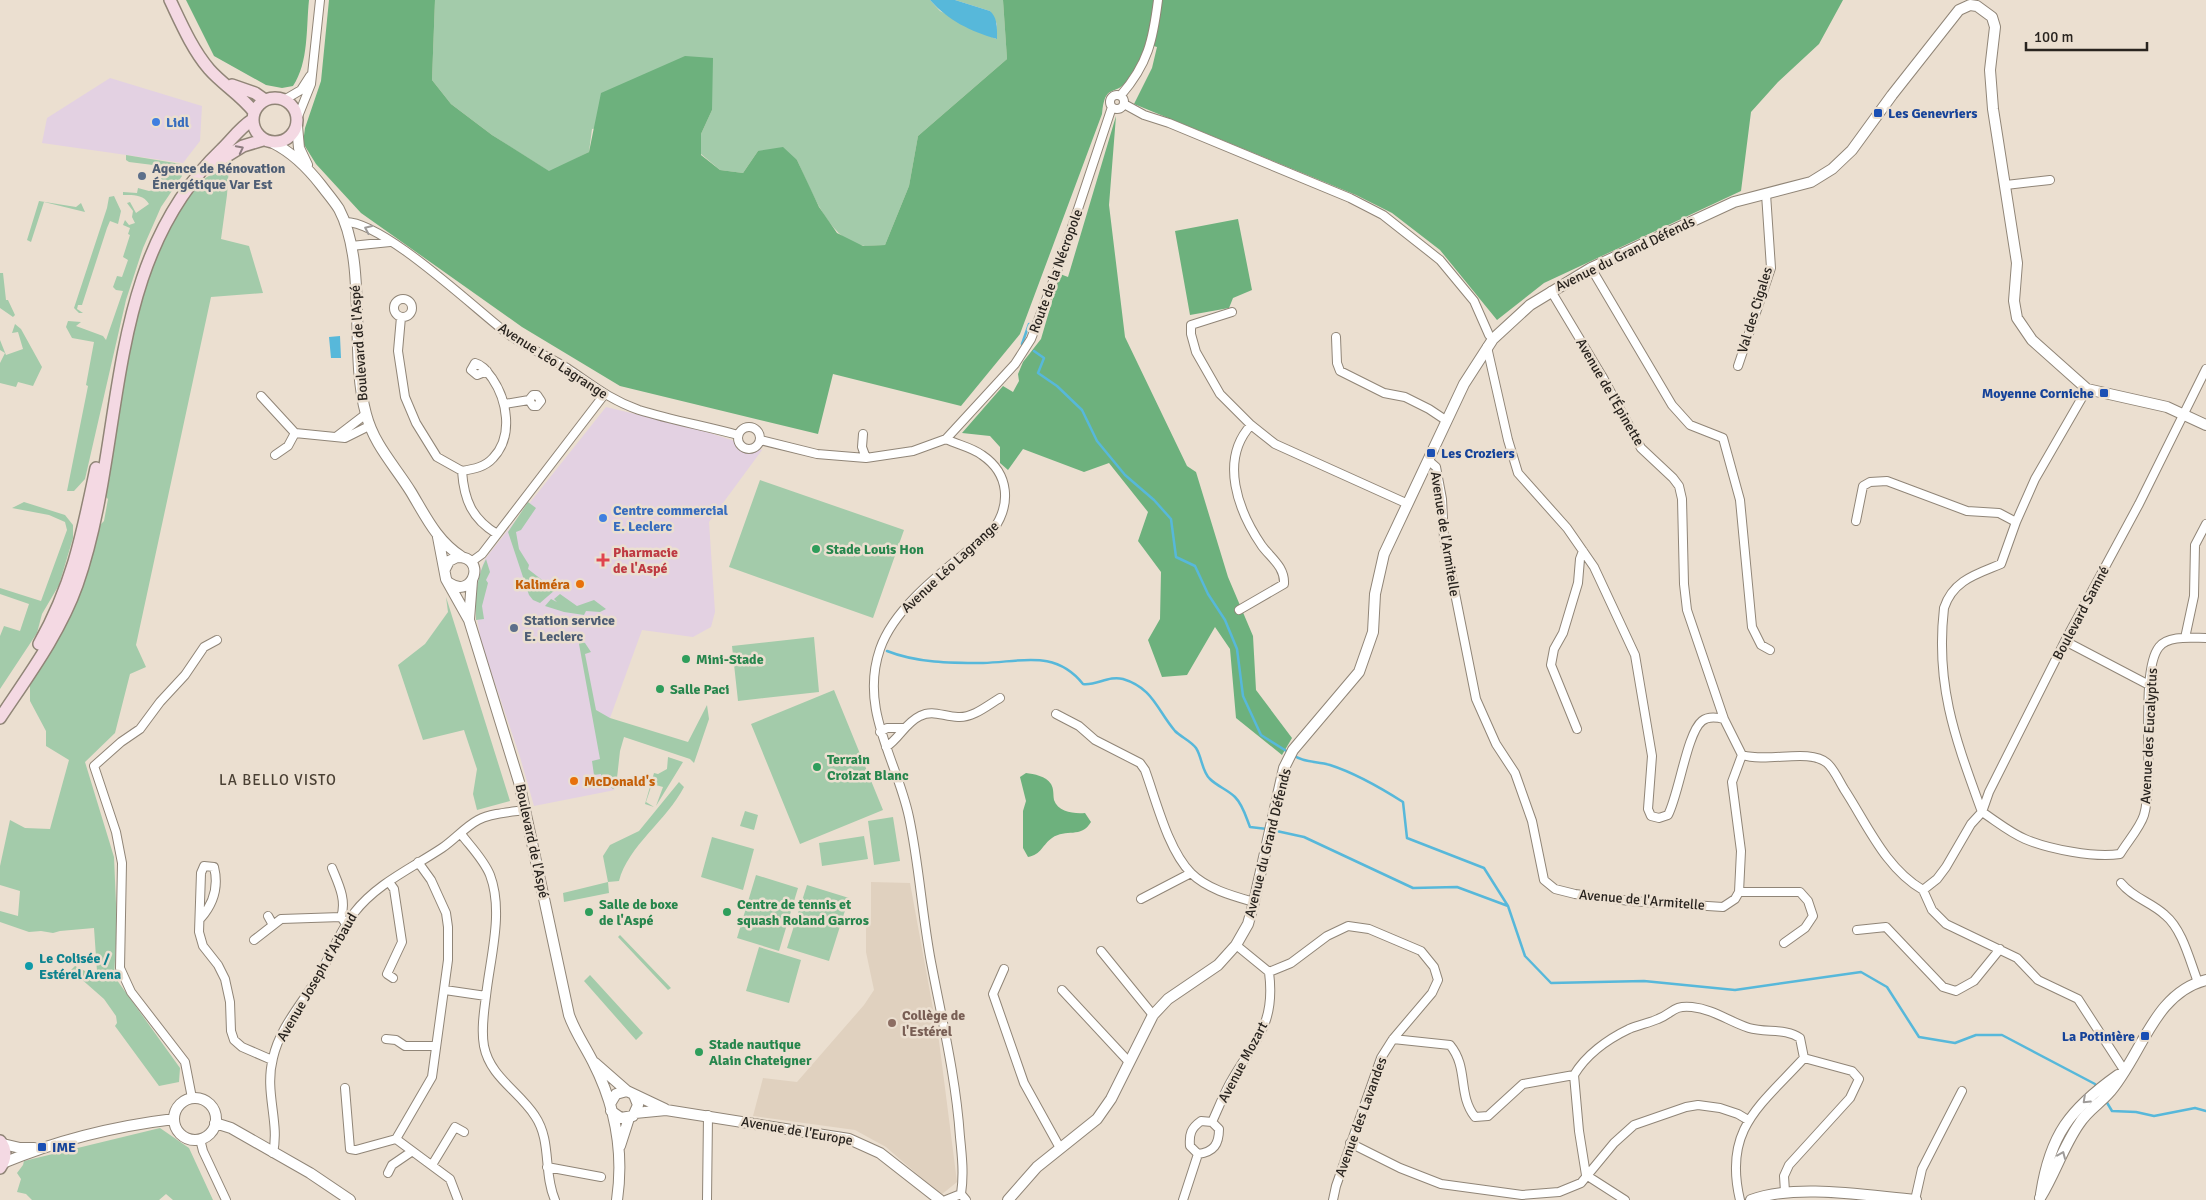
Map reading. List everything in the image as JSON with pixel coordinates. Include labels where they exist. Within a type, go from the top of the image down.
[{"type":"main road","points":[[170,0],[201,60],[247,101],[253,116],[255,131],[268,141]]},
{"type":"main road","points":[[225,83],[255,94],[264,100]]},
{"type":"main road","points":[[0,718],[55,632],[77,584],[94,519],[117,379],[132,316],[147,267],[163,229],[181,196],[202,168],[253,116],[264,100],[274,98],[284,100],[293,108],[297,122],[288,138],[243,146],[191,183]]},
{"type":"main road","points":[[0,705],[37,648],[57,612],[69,584],[82,539],[109,401],[117,379]]},
{"type":"main road","points":[[1,1142],[5,1150],[2,1165]]},
{"type":"street","points":[[297,122],[308,96],[320,0]]},
{"type":"street","points":[[1121,95],[1131,83],[1149,52],[1158,0]]},
{"type":"street","name":"Avenue du Grand Défends","points":[[1008,1200],[1037,1167],[1097,1118],[1111,1099],[1153,1016],[1168,999],[1218,965],[1236,945],[1248,924],[1284,768],[1298,743],[1359,672],[1373,632],[1378,571],[1464,384],[1487,347],[1513,319],[1551,291],[1591,268],[1734,202],[1811,182],[1832,169],[1852,150],[1959,10],[1970,6],[1985,10],[1992,17],[1995,28],[1990,70],[1993,109],[2017,262],[2014,301],[2017,318],[2032,340],[2087,389],[2167,407],[2206,425]]},
{"type":"street","points":[[284,100],[300,90],[311,74]]},
{"type":"street","points":[[1121,95],[1116,94],[1111,97],[1112,107],[1116,109],[1121,108],[1124,104]]},
{"type":"street","points":[[1121,95],[1124,104],[1144,115],[1170,123],[1350,198],[1384,215],[1440,260],[1474,301],[1489,335],[1494,339]]},
{"type":"street","name":"Route de la Nécropole","points":[[946,438],[1014,364],[1032,339],[1112,107]]},
{"type":"street","name":"Boulevard de l'Aspé","points":[[297,122],[299,148],[310,171]]},
{"type":"street","name":"Boulevard de l'Aspé","points":[[268,141],[289,151],[310,171],[339,209],[351,246],[360,382],[366,414],[382,451],[410,490],[438,537],[445,569]]},
{"type":"street","points":[[2006,185],[2050,180]]},
{"type":"street","name":"Val des Cigales","points":[[1738,366],[1771,268],[1766,194]]},
{"type":"street","name":"Avenue Léo Lagrange","points":[[344,222],[352,221],[374,231],[429,269],[513,338],[566,368],[604,395],[639,410],[738,435]]},
{"type":"street","points":[[351,246],[390,242]]},
{"type":"street","points":[[1591,268],[1672,404],[1690,426],[1723,438],[1740,500],[1752,627],[1761,646],[1770,650]]},
{"type":"street","name":"Avenue de l'Épinette","points":[[1551,291],[1602,376],[1641,448],[1680,486],[1684,584],[1687,610],[1724,719],[1742,755]]},
{"type":"street","points":[[1232,312],[1191,324],[1191,334],[1196,352],[1220,394],[1251,425],[1275,444],[1408,504]]},
{"type":"street","points":[[401,317],[398,351],[405,397],[419,430],[437,457],[462,471],[486,465],[495,457],[505,436],[505,404],[487,371]]},
{"type":"street","points":[[1336,337],[1336,363],[1340,371],[1384,393],[1405,397],[1447,421]]},
{"type":"street","points":[[1487,347],[1508,440],[1518,472],[1567,528],[1594,567],[1636,655],[1652,756],[1648,809],[1651,816],[1659,818],[1668,815],[1674,804],[1694,731],[1702,720],[1715,716],[1724,719]]},
{"type":"street","name":"Boulevard Samné","points":[[1923,890],[1942,874],[1971,824],[1982,812],[1989,792],[2065,641],[2139,504],[2206,369]]},
{"type":"street","points":[[1982,812],[1957,743],[1945,696],[1944,608],[1950,595],[1963,581],[2001,564],[2016,522],[2035,479],[2087,389]]},
{"type":"street","points":[[471,562],[482,554],[604,395]]},
{"type":"street","points":[[261,396],[295,433],[345,438],[370,426]]},
{"type":"street","points":[[505,404],[529,400]]},
{"type":"street","points":[[336,437],[366,414]]},
{"type":"street","points":[[1239,610],[1284,584],[1279,564],[1269,554],[1246,518],[1236,488],[1234,465],[1236,448],[1242,435],[1251,425]]},
{"type":"street","points":[[754,428],[759,433],[760,440],[754,449],[747,450],[739,444],[738,435],[742,429],[754,428]]},
{"type":"street","points":[[275,455],[288,446],[295,433]]},
{"type":"street","points":[[862,434],[862,447],[866,458]]},
{"type":"street","points":[[760,440],[817,454],[866,458],[914,451],[946,438]]},
{"type":"street","name":"Avenue Léo Lagrange","points":[[946,438],[984,455],[995,467],[1005,489],[1006,504],[1001,519],[993,530],[922,590],[900,614],[883,640],[875,666],[873,702],[880,732],[903,793],[909,818],[922,910],[951,1065],[960,1127],[963,1197]]},
{"type":"street","name":"Avenue de l'Armitelle","points":[[1428,460],[1436,467],[1442,499],[1444,538],[1476,699],[1496,744],[1515,773],[1532,821],[1544,880],[1555,889],[1576,894],[1630,901],[1723,907],[1735,899],[1738,892]]},
{"type":"street","points":[[462,471],[466,500],[472,512],[497,534]]},
{"type":"street","points":[[1856,521],[1863,486],[1870,482],[1887,480],[1966,511],[1999,513],[2016,522]]},
{"type":"street","points":[[2185,638],[2194,596],[2195,545],[2206,524]]},
{"type":"street","name":"Boulevard de l'Aspé","points":[[438,537],[462,557]]},
{"type":"street","points":[[1577,729],[1551,665],[1554,649],[1563,633],[1578,583],[1580,558],[1583,551]]},
{"type":"street","points":[[462,557],[471,562],[475,572],[472,581],[463,586],[449,583],[445,569],[449,561],[462,557]]},
{"type":"street","name":"Boulevard de l'Aspé","points":[[469,620],[472,581]]},
{"type":"street","name":"Boulevard de l'Aspé","points":[[449,583],[469,620],[526,810],[566,1006],[577,1034],[593,1062],[611,1107],[620,1147],[620,1175],[617,1200]]},
{"type":"street","name":"Avenue des Eucalyptus","points":[[1982,812],[2014,834],[2033,842],[2105,856],[2120,854],[2144,816],[2149,777],[2150,685],[2154,657],[2159,647],[2169,640],[2206,638]]},
{"type":"street","points":[[192,1098],[185,1062],[131,992],[120,968],[122,863],[116,832],[94,766],[121,742],[140,729],[160,702],[185,675],[204,647],[217,640]]},
{"type":"street","points":[[2065,641],[2150,685]]},
{"type":"street","points":[[886,747],[895,741],[903,728],[919,716],[930,712],[958,717],[966,716],[1000,698]]},
{"type":"street","points":[[1056,714],[1079,726],[1095,740],[1140,763],[1145,770],[1172,842],[1191,873],[1211,886],[1254,902]]},
{"type":"street","points":[[880,732],[887,728],[903,728]]},
{"type":"street","points":[[1784,943],[1805,928],[1813,916],[1808,901],[1800,892],[1738,892],[1741,851],[1732,782],[1742,755],[1754,759],[1776,759],[1806,755],[1827,763],[1889,860],[1910,882],[1923,890],[1932,910],[1946,924],[2000,948],[2017,958],[2038,980],[2078,999],[2124,1070]]},
{"type":"street","name":"Avenue Joseph d'Arbaud","points":[[274,1152],[276,1138],[270,1102],[269,1078],[272,1060],[287,1025],[318,977],[334,942],[346,924],[364,900],[462,834],[479,820],[526,810]]},
{"type":"street","points":[[462,834],[490,874],[495,896],[495,922],[486,996],[484,1046],[496,1073],[535,1116],[546,1142],[547,1166],[551,1190],[555,1200]]},
{"type":"street","points":[[346,1088],[350,1149],[356,1150],[396,1139],[432,1077],[446,990],[448,927],[446,913],[431,880],[418,862]]},
{"type":"street","points":[[201,918],[209,909],[215,894],[217,879],[214,867],[210,865],[204,866],[201,873],[201,918],[199,932],[204,946],[218,965],[224,979],[230,1002],[231,1031],[234,1040],[248,1050],[272,1060]]},
{"type":"street","points":[[332,868],[341,891],[344,909],[341,917]]},
{"type":"street","points":[[1141,899],[1191,873]]},
{"type":"street","points":[[389,882],[394,889],[402,942],[387,974],[393,978]]},
{"type":"street","points":[[2040,1199],[2080,1123],[2094,1106],[2109,1093],[2161,1013],[2185,989],[2202,981],[2178,932],[2166,915],[2128,893],[2121,883]]},
{"type":"street","points":[[268,916],[273,925]]},
{"type":"street","points":[[341,917],[346,924]]},
{"type":"street","points":[[254,940],[281,919],[341,917]]},
{"type":"street","name":"Avenue des Lavandes","points":[[1269,972],[1291,962],[1327,936],[1348,926],[1369,929],[1421,951],[1434,967],[1438,980],[1432,993],[1393,1039],[1381,1058],[1350,1143],[1333,1200]]},
{"type":"street","points":[[1857,930],[1886,927],[1943,987],[1956,991],[1974,981],[2000,948]]},
{"type":"street","points":[[1236,945],[1269,972]]},
{"type":"street","points":[[1101,952],[1153,1016]]},
{"type":"street","points":[[1004,969],[993,994],[1024,1083],[1060,1148]]},
{"type":"street","name":"Avenue Mozart","points":[[1212,1122],[1229,1084],[1260,1035],[1268,1015],[1272,996],[1269,972]]},
{"type":"street","points":[[446,990],[486,996]]},
{"type":"street","points":[[1062,990],[1129,1062]]},
{"type":"street","points":[[1625,1200],[1586,1175],[1578,1131],[1574,1074],[1584,1060],[1629,1029],[1660,1019],[1677,1006],[1694,1007],[1724,1016],[1749,1028],[1792,1032],[1800,1038],[1804,1058]]},
{"type":"street","points":[[386,1039],[396,1040],[405,1046],[436,1046]]},
{"type":"street","points":[[1393,1039],[1450,1045],[1459,1056],[1467,1107],[1475,1117],[1488,1116],[1523,1084],[1574,1074]]},
{"type":"street","points":[[1784,1192],[1784,1176],[1789,1164],[1850,1098],[1859,1079],[1852,1071],[1812,1062],[1804,1058]]},
{"type":"street","points":[[1740,1200],[1734,1164],[1738,1141],[1748,1120],[1804,1058]]},
{"type":"street","name":"Boulevard de l'Aspé","points":[[593,1062],[630,1093]]},
{"type":"street","points":[[1751,1200],[1784,1192],[1845,1194],[1915,1200],[1922,1169],[1962,1091]]},
{"type":"street","points":[[630,1093],[637,1102],[632,1115],[621,1118],[611,1107],[616,1094],[630,1093]]},
{"type":"street","name":"Avenue de l'Europe","points":[[630,1093],[666,1110]]},
{"type":"street","points":[[192,1098],[205,1100],[214,1110],[215,1124],[210,1134],[200,1139],[182,1135],[175,1125],[174,1119],[177,1108],[192,1098]]},
{"type":"street","points":[[1350,1143],[1400,1168],[1441,1184],[1522,1195],[1559,1192],[1581,1183],[1614,1143],[1634,1125],[1686,1107],[1698,1105],[1720,1108],[1738,1114],[1748,1120]]},
{"type":"street","name":"Avenue de l'Europe","points":[[632,1115],[666,1110],[708,1115],[860,1142],[880,1153],[940,1200]]},
{"type":"street","name":"Boulevard de l'Aspé","points":[[620,1147],[632,1115]]},
{"type":"street","points":[[707,1200],[708,1115]]},
{"type":"street","points":[[2,1165],[40,1148],[138,1124],[174,1119]]},
{"type":"street","points":[[1201,1121],[1212,1122],[1219,1128],[1219,1138],[1216,1146],[1207,1153],[1198,1154],[1190,1146],[1189,1136],[1193,1127],[1201,1121]]},
{"type":"street","points":[[215,1124],[231,1128],[274,1152],[350,1200]]},
{"type":"street","points":[[432,1165],[455,1127],[464,1132]]},
{"type":"street","points":[[200,1139],[203,1151],[226,1200]]},
{"type":"street","points":[[396,1139],[450,1180],[458,1200]]},
{"type":"street","points":[[1,1142],[20,1148],[40,1148]]},
{"type":"street","points":[[388,1173],[392,1165],[411,1152]]},
{"type":"street","points":[[1183,1200],[1198,1154]]},
{"type":"street","points":[[547,1166],[601,1178]]},
{"type":"street","points":[[946,1200],[963,1197]]},
{"type":"shaded area","points":[[110,78],[202,106],[200,141],[183,163],[42,143],[47,118]]},
{"type":"shaded area","points":[[606,407],[698,429],[762,450],[709,522],[715,612],[711,627],[693,637],[642,630],[610,718],[601,760],[602,780],[615,790],[534,806],[520,757],[481,642],[474,600],[477,580],[485,559]]},
{"type":"shaded area","name":"Collège de l'Estérel","points":[[871,882],[910,883],[939,1041],[957,1182],[941,1195],[886,1147],[855,1130],[753,1116],[763,1078],[797,1082],[864,1005],[874,990],[866,952],[866,924],[871,923]]},
{"type":"green space","points":[[186,0],[309,0],[304,56],[298,77],[293,86],[282,88],[266,85],[214,56]]},
{"type":"green space","points":[[329,0],[435,0],[432,80],[451,104],[492,135],[549,171],[589,152],[601,93],[685,56],[713,58],[712,110],[701,134],[701,155],[720,170],[743,173],[758,151],[783,147],[797,160],[819,207],[837,233],[863,246],[885,245],[909,186],[918,136],[1007,59],[1003,0],[1843,0],[1819,44],[1778,82],[1751,112],[1741,191],[1544,283],[1497,320],[1440,250],[1392,213],[1356,195],[1134,104],[1152,68],[1157,47],[1147,44],[1141,58],[1126,82],[1105,98],[1102,114],[1020,334],[961,406],[833,374],[818,434],[620,386],[522,327],[361,213],[316,164],[303,143],[305,128],[321,81]]},
{"type":"green space","points":[[435,0],[930,0],[940,11],[996,39],[997,24],[990,11],[955,0],[1003,0],[1007,59],[918,136],[909,186],[885,245],[865,246],[853,243],[841,235],[832,225],[815,199],[797,160],[758,151],[743,173],[720,170],[701,154],[701,134],[712,110],[592,129],[589,152],[550,172],[492,135],[451,104],[432,80]]},
{"type":"green space","points":[[1116,116],[1109,205],[1125,337],[1187,466],[1196,472],[1228,577],[1253,636],[1256,690],[1292,738],[1282,755],[1236,718],[1230,649],[1215,627],[1187,675],[1162,677],[1148,640],[1160,619],[1161,572],[1138,541],[1148,512],[1109,463],[1084,472],[1023,449],[1008,470],[1000,463],[1000,447],[990,436],[962,433],[1003,386],[1013,392],[1019,381],[1018,374],[1023,362],[1041,339],[1060,274],[1068,277]]},
{"type":"green space","points":[[126,155],[181,164],[182,176],[161,207],[143,248],[126,300],[85,479],[74,491],[67,491],[88,386],[86,385],[94,342],[72,338],[66,327],[68,321],[81,322],[76,326],[103,336],[106,340],[123,291],[116,290],[113,287],[117,276],[122,277],[128,260],[123,257],[130,235],[128,234],[130,228],[123,225],[125,220],[129,225],[135,223],[132,217],[133,211],[127,203],[130,202],[136,213],[149,204],[144,198],[134,195],[123,195],[123,192],[137,193],[138,188],[149,191],[154,190],[161,166],[129,162],[126,160]]},
{"type":"green space","points":[[229,167],[221,239],[249,246],[263,293],[211,297],[136,645],[146,667],[130,674],[115,733],[85,762],[114,857],[117,927],[114,976],[180,1068],[179,1082],[159,1086],[115,1026],[117,1023],[116,1016],[104,999],[71,970],[75,966],[85,971],[97,971],[94,928],[53,933],[29,932],[0,922],[0,911],[18,916],[20,891],[0,885],[0,866],[10,820],[25,828],[50,829],[69,760],[46,746],[46,731],[30,701],[30,681],[66,624],[73,608],[97,528],[104,521],[108,499],[103,494],[124,373],[134,329],[147,286],[162,245],[180,210],[202,181]]},
{"type":"green space","points":[[114,196],[121,211],[118,224],[110,221],[82,305],[78,305],[77,309],[83,313],[79,313],[74,308],[109,197]]},
{"type":"green space","points":[[39,201],[76,207],[81,203],[85,212],[44,202],[31,242],[27,240]]},
{"type":"green space","points":[[1238,219],[1252,290],[1233,298],[1229,308],[1190,315],[1175,231]]},
{"type":"green space","points":[[0,273],[3,273],[6,300],[8,300],[15,315],[13,317],[0,308]]},
{"type":"green space","points":[[15,324],[21,329],[42,367],[33,386],[18,382],[16,387],[0,383],[0,363],[5,353],[0,350],[0,340],[6,355],[23,349],[18,332],[12,333]]},
{"type":"green space","name":"Stade Louis Hon","points":[[760,480],[904,530],[873,618],[729,567]]},
{"type":"green space","points":[[24,502],[65,515],[73,525],[73,538],[59,585],[42,614],[37,633],[0,689],[0,636],[4,626],[20,631],[29,604],[0,594],[0,588],[41,601],[67,530],[65,522],[49,515],[12,508]]},
{"type":"green space","points":[[528,502],[536,508],[521,530],[516,532],[519,549],[529,565],[528,569],[555,590],[540,603],[533,600],[529,595],[508,532]]},
{"type":"green space","points":[[486,559],[490,572],[486,580],[488,583],[482,606],[484,619],[476,620],[477,589]]},
{"type":"green space","points":[[560,594],[577,606],[594,600],[606,609],[600,612],[586,611],[584,615],[564,612],[545,606],[551,599],[557,602],[554,599]]},
{"type":"green space","points":[[446,597],[510,801],[477,810],[473,794],[477,769],[464,730],[423,740],[398,665],[425,644],[448,612]]},
{"type":"green space","points":[[814,637],[819,692],[738,701],[732,646]]},
{"type":"green space","points":[[580,642],[585,643],[591,652],[585,654],[596,710],[610,718],[688,742],[707,705],[709,719],[694,763],[690,759],[624,737],[620,751],[616,787],[613,789],[602,780],[601,774],[594,775],[592,761],[600,759]]},
{"type":"green space","name":"Terrain Croizat Blanc","points":[[834,690],[883,810],[800,844],[751,724]]},
{"type":"green space","points":[[668,757],[683,762],[656,806],[663,787],[652,784],[646,802],[654,807],[645,804],[654,773],[658,774],[667,769]]},
{"type":"green space","points":[[1026,773],[1040,776],[1049,781],[1053,788],[1054,800],[1059,807],[1071,812],[1085,813],[1091,822],[1087,827],[1078,832],[1057,835],[1046,843],[1039,852],[1028,857],[1023,848],[1023,811],[1026,801],[1020,777]]},
{"type":"green space","points":[[679,782],[684,787],[677,799],[631,856],[619,881],[608,882],[603,856],[610,845],[639,831]]},
{"type":"green space","points":[[745,811],[758,815],[754,830],[740,826]]},
{"type":"green space","points":[[893,817],[900,861],[874,865],[868,821]]},
{"type":"green space","points":[[864,836],[868,859],[822,866],[819,843]]},
{"type":"green space","points":[[712,837],[754,849],[743,890],[701,877]]},
{"type":"green space","points":[[756,875],[798,888],[779,951],[737,938]]},
{"type":"green space","points":[[608,882],[609,893],[564,902],[563,893]]},
{"type":"green space","points":[[807,885],[849,898],[829,961],[787,948]]},
{"type":"green space","points":[[620,935],[671,988],[668,990],[618,937]]},
{"type":"green space","points":[[759,947],[801,960],[789,1003],[746,991]]},
{"type":"green space","points":[[590,975],[643,1033],[636,1040],[584,981]]},
{"type":"green space","points":[[160,1128],[189,1148],[213,1200],[173,1200],[166,1194],[159,1200],[32,1200],[26,1194],[17,1192],[21,1179],[17,1173],[24,1161]]},
{"type":"water","points":[[930,0],[955,0],[990,11],[996,20],[997,39],[952,19]]},
{"type":"water","points":[[340,336],[341,358],[331,358],[329,337]]},
{"type":"waterway","points":[[1022,344],[1029,324]]},
{"type":"waterway","points":[[1034,351],[1044,358],[1038,373],[1057,386],[1082,410],[1097,441],[1125,475],[1154,500],[1171,519],[1176,557],[1195,566],[1208,594],[1225,620],[1237,649],[1243,696],[1261,735],[1288,752]]},
{"type":"waterway","points":[[887,651],[910,658],[946,662],[983,663],[1037,660],[1061,666],[1072,673],[1083,684],[1093,684],[1113,678],[1133,683],[1154,700],[1175,731],[1196,748],[1207,776],[1238,800],[1250,827],[1267,829]]},
{"type":"waterway","points":[[1293,755],[1349,772],[1403,802],[1407,838],[1484,868],[1508,906]]},
{"type":"waterway","points":[[1272,830],[1304,837],[1413,888],[1457,887],[1508,906],[1525,956],[1551,983],[1644,981],[1735,990],[1861,972],[1887,987],[1919,1037],[1955,1043],[1976,1035],[2002,1035],[2095,1084],[2097,1088]]},
{"type":"waterway","points":[[2106,1101],[2112,1111],[2136,1112],[2154,1116],[2195,1108],[2206,1111]]},
{"type":"place","name":"Les Genevriers","points":[[1878,113]]},
{"type":"place","name":"Lidl","points":[[156,122]]},
{"type":"place","name":"Agence de Rénovation Énergétique Var Est","points":[[142,176]]},
{"type":"place","name":"Moyenne Corniche","points":[[2104,393]]},
{"type":"place","name":"Les Croziers","points":[[1431,453]]},
{"type":"place","name":"Centre commercial E. Leclerc","points":[[603,518]]},
{"type":"place","name":"Stade Louis Hon","points":[[816,549]]},
{"type":"place","name":"Pharmacie de l'Aspé","points":[[603,560]]},
{"type":"place","name":"Kaliméra","points":[[580,584]]},
{"type":"place","name":"Station service E. Leclerc","points":[[514,628]]},
{"type":"place","name":"Mini-Stade","points":[[686,659]]},
{"type":"place","name":"Salle Paci","points":[[660,689]]},
{"type":"place","name":"Terrain Croizat Blanc","points":[[817,767]]},
{"type":"place","name":"McDonald's","points":[[574,781]]},
{"type":"place","name":"Salle de boxe de l'Aspé","points":[[589,912]]},
{"type":"place","name":"Centre de tennis et squash Roland Garros","points":[[727,912]]},
{"type":"place","name":"Le Colisée / Estérel Arena","points":[[29,966]]},
{"type":"place","name":"Collège de l'Estérel","points":[[892,1023]]},
{"type":"place","name":"La Potinière","points":[[2145,1036]]},
{"type":"place","name":"Stade nautique Alain Chateigner","points":[[699,1052]]},
{"type":"place","name":"IME","points":[[42,1147]]},
{"type":"district","name":"LA BELLO VISTO","points":[[278,780]]}]
